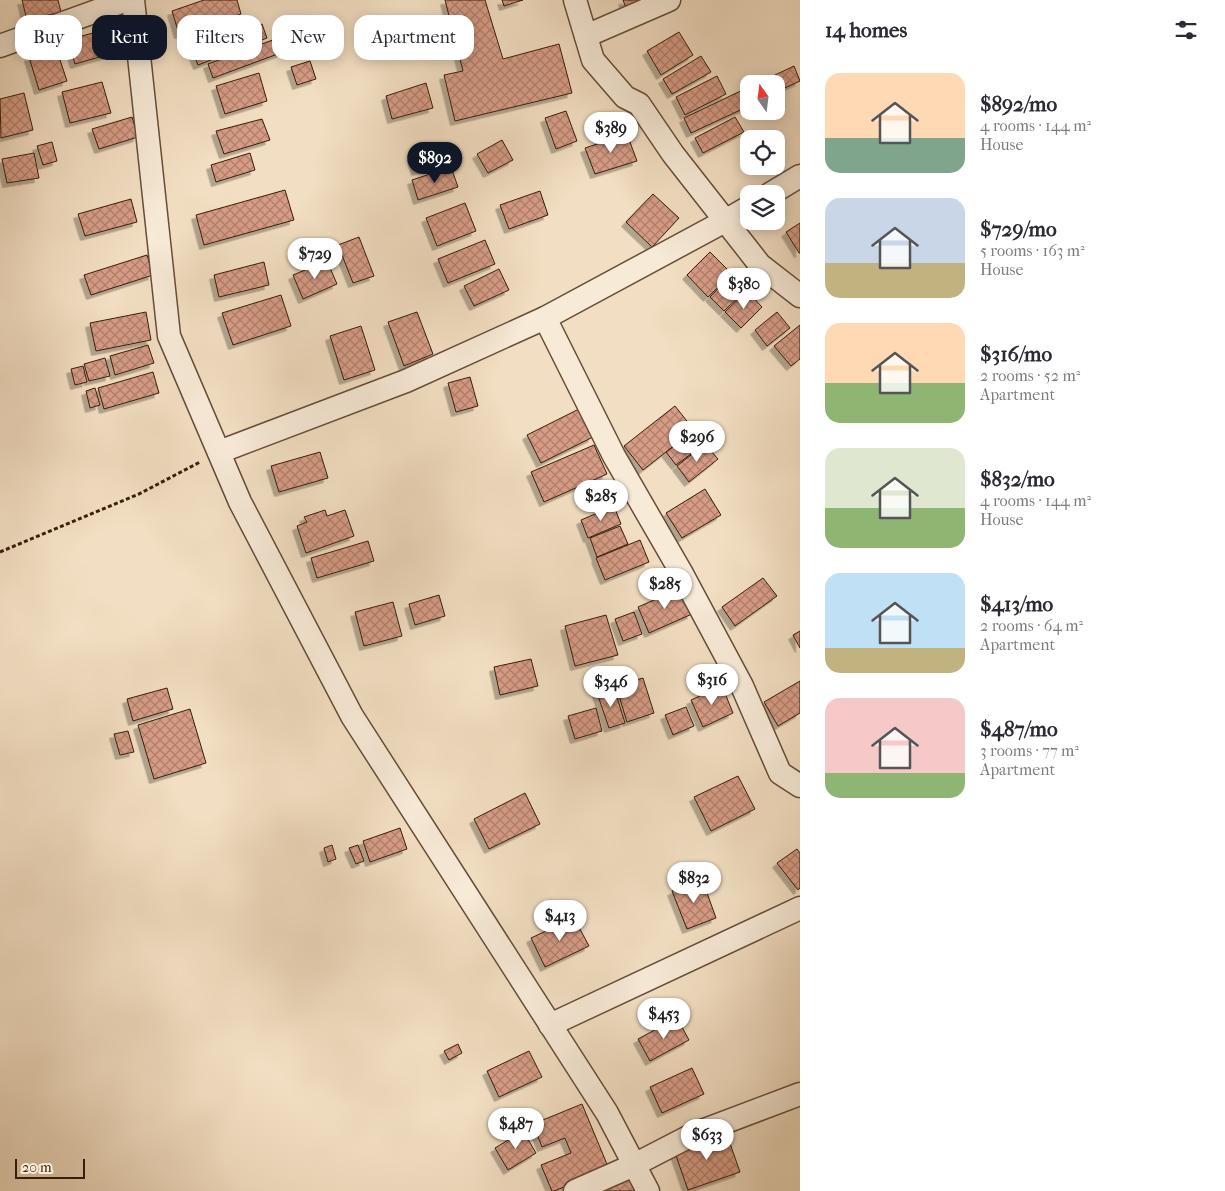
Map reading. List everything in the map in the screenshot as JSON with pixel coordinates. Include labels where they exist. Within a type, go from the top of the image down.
[{"type":"street","points":[[0,46],[127,0]]},
{"type":"street","points":[[133,0],[170,336],[240,502],[352,716],[607,1113],[648,1191]]},
{"type":"street","points":[[575,0],[593,60],[626,97],[639,104],[673,154],[760,265],[800,296]]},
{"type":"street","points":[[586,36],[669,0]]},
{"type":"street","points":[[785,185],[800,176]]},
{"type":"street","points":[[219,452],[406,381],[545,318],[740,212]]},
{"type":"street","points":[[545,318],[614,456],[681,572],[742,686],[780,773],[800,786]]},
{"type":"street","points":[[550,1026],[800,908]]},
{"type":"street","points":[[576,1191],[634,1165],[694,1134],[800,1094]]},
{"type":"path","points":[[0,552],[139,494],[219,452]]},
{"type":"building","points":[[22,0],[58,0],[61,12],[48,15],[26,15]]},
{"type":"building","points":[[204,0],[237,0],[241,14],[177,15],[177,27],[172,11]]},
{"type":"building","points":[[445,0],[485,0],[503,59],[559,44],[572,93],[455,121],[444,75],[463,71],[460,60],[474,60],[474,15],[449,15]]},
{"type":"building","points":[[502,0],[523,0],[504,6]]},
{"type":"building","points":[[623,0],[643,0],[626,8]]},
{"type":"building","points":[[262,24],[267,38],[262,40]]},
{"type":"building","points":[[679,32],[693,55],[661,75],[647,51]]},
{"type":"building","points":[[92,33],[92,59],[75,64],[74,60],[82,60],[82,36]]},
{"type":"building","points":[[272,40],[272,56],[262,60],[262,44]]},
{"type":"building","points":[[701,56],[711,72],[672,94],[663,79]]},
{"type":"building","points":[[30,60],[60,60],[67,81],[39,90]]},
{"type":"building","points":[[196,60],[211,60],[198,65]]},
{"type":"building","points":[[219,60],[261,60],[213,78],[208,64]]},
{"type":"building","points":[[310,61],[316,79],[297,85],[291,67]]},
{"type":"building","points":[[794,66],[800,81],[785,88],[785,75],[775,75]]},
{"type":"building","points":[[259,73],[267,101],[225,114],[216,86]]},
{"type":"building","points":[[717,76],[726,94],[685,115],[676,97]]},
{"type":"building","points":[[102,82],[111,113],[70,123],[62,92]]},
{"type":"building","points":[[426,83],[433,108],[392,119],[386,96]]},
{"type":"building","points":[[740,91],[740,110],[691,133],[684,118]]},
{"type":"building","points":[[24,93],[33,130],[1,138],[0,99]]},
{"type":"building","points":[[566,111],[577,141],[556,149],[545,118]]},
{"type":"building","points":[[132,117],[138,137],[99,149],[92,129]]},
{"type":"building","points":[[735,117],[743,130],[740,130],[740,134],[703,153],[695,138]]},
{"type":"building","points":[[262,119],[270,140],[224,154],[216,131]]},
{"type":"building","points":[[627,134],[637,161],[595,174],[585,148]]},
{"type":"building","points":[[502,140],[513,160],[488,173],[477,154]]},
{"type":"building","points":[[52,142],[57,161],[43,165],[37,146]]},
{"type":"building","points":[[444,147],[449,162],[416,171],[412,156]]},
{"type":"building","points":[[34,153],[39,178],[7,183],[2,159]]},
{"type":"building","points":[[250,153],[255,170],[216,182],[211,165]]},
{"type":"building","points":[[451,167],[458,187],[418,200],[412,180]]},
{"type":"building","points":[[285,190],[294,220],[204,245],[196,215]]},
{"type":"building","points":[[540,191],[548,215],[509,229],[500,205]]},
{"type":"building","points":[[653,194],[679,218],[652,247],[626,222]]},
{"type":"building","points":[[131,199],[137,222],[85,236],[78,214]]},
{"type":"building","points":[[465,203],[476,231],[437,246],[426,218]]},
{"type":"building","points":[[800,223],[800,253],[799,253],[786,232]]},
{"type":"building","points":[[359,237],[374,276],[353,283],[338,245]]},
{"type":"building","points":[[485,240],[495,264],[448,283],[438,259]]},
{"type":"building","points":[[710,252],[732,274],[708,297],[687,275]]},
{"type":"building","points":[[147,255],[153,275],[91,295],[84,275]]},
{"type":"building","points":[[327,261],[337,284],[303,299],[293,275]]},
{"type":"building","points":[[264,262],[269,285],[219,297],[214,275]]},
{"type":"building","points":[[499,269],[509,290],[474,306],[464,286]]},
{"type":"building","points":[[731,275],[746,290],[724,311],[710,297]]},
{"type":"building","points":[[747,291],[762,307],[741,328],[725,312]]},
{"type":"building","points":[[281,295],[291,326],[233,345],[222,313]]},
{"type":"building","points":[[146,312],[151,340],[96,351],[90,323]]},
{"type":"building","points":[[417,312],[433,354],[404,366],[388,322]]},
{"type":"building","points":[[777,312],[790,328],[767,346],[755,330]]},
{"type":"building","points":[[800,325],[800,359],[791,366],[774,346]]},
{"type":"building","points":[[361,326],[375,370],[344,380],[330,336]]},
{"type":"building","points":[[148,345],[154,363],[115,375],[110,356]]},
{"type":"building","points":[[105,358],[110,376],[89,381],[84,364]]},
{"type":"building","points":[[83,366],[87,382],[75,385],[71,369]]},
{"type":"building","points":[[153,372],[159,393],[104,409],[98,388]]},
{"type":"building","points":[[470,377],[478,406],[456,412],[448,383]]},
{"type":"building","points":[[95,388],[100,405],[90,408],[86,391]]},
{"type":"building","points":[[675,406],[694,430],[643,470],[624,446]]},
{"type":"building","points":[[579,409],[593,437],[541,463],[527,435]]},
{"type":"building","points":[[681,441],[691,454],[676,465],[666,452]]},
{"type":"building","points":[[705,444],[718,459],[689,482],[677,466]]},
{"type":"building","points":[[594,445],[607,474],[544,502],[531,472]]},
{"type":"building","points":[[320,452],[328,478],[279,492],[271,466]]},
{"type":"building","points":[[705,489],[721,515],[682,538],[666,513]]},
{"type":"building","points":[[614,506],[621,524],[588,538],[581,520]]},
{"type":"building","points":[[325,510],[327,516],[345,510],[354,536],[306,553],[297,526],[307,522],[304,517]]},
{"type":"building","points":[[620,526],[628,544],[597,557],[590,538]]},
{"type":"building","points":[[640,540],[649,562],[605,580],[596,558]]},
{"type":"building","points":[[368,541],[374,561],[317,578],[311,558]]},
{"type":"building","points":[[763,578],[777,596],[735,626],[722,607]]},
{"type":"building","points":[[681,588],[692,614],[649,633],[638,607]]},
{"type":"building","points":[[439,595],[445,616],[415,625],[409,604]]},
{"type":"building","points":[[393,602],[402,636],[364,646],[355,612]]},
{"type":"building","points":[[634,612],[642,634],[623,641],[615,619]]},
{"type":"building","points":[[606,615],[618,655],[575,666],[565,626]]},
{"type":"building","points":[[800,631],[800,648],[793,635]]},
{"type":"building","points":[[531,659],[538,686],[500,695],[494,667]]},
{"type":"building","points":[[643,678],[654,713],[627,722],[616,686]]},
{"type":"building","points":[[800,681],[800,713],[778,726],[764,702]]},
{"type":"building","points":[[722,686],[733,713],[703,727],[691,700]]},
{"type":"building","points":[[167,688],[173,709],[133,721],[127,699]]},
{"type":"building","points":[[614,688],[625,723],[609,728],[597,693]]},
{"type":"building","points":[[686,707],[694,726],[673,735],[665,715]]},
{"type":"building","points":[[596,708],[602,731],[575,739],[568,716]]},
{"type":"building","points":[[190,709],[206,763],[154,779],[138,725]]},
{"type":"building","points":[[128,731],[134,752],[120,755],[114,734]]},
{"type":"building","points":[[738,776],[755,809],[711,831],[694,797]]},
{"type":"building","points":[[525,793],[540,824],[489,849],[474,819]]},
{"type":"building","points":[[400,828],[407,849],[370,862],[363,841]]},
{"type":"building","points":[[332,845],[336,859],[328,862],[324,848]]},
{"type":"building","points":[[358,845],[364,861],[356,864],[349,848]]},
{"type":"building","points":[[797,849],[800,853],[800,888],[798,890],[777,863]]},
{"type":"building","points":[[702,879],[716,918],[687,929],[672,891]]},
{"type":"building","points":[[574,918],[589,946],[545,967],[531,938]]},
{"type":"building","points":[[677,1018],[689,1040],[650,1061],[638,1039]]},
{"type":"building","points":[[458,1044],[462,1053],[449,1060],[444,1051]]},
{"type":"building","points":[[529,1051],[542,1077],[499,1097],[487,1071]]},
{"type":"building","points":[[692,1068],[704,1094],[662,1113],[650,1087]]},
{"type":"building","points":[[582,1104],[609,1169],[552,1191],[541,1165],[571,1153],[565,1138],[542,1147],[533,1124]]},
{"type":"building","points":[[523,1131],[536,1153],[508,1170],[495,1148]]},
{"type":"building","points":[[726,1132],[740,1172],[688,1190],[674,1150]]},
{"type":"building","points":[[633,1173],[641,1191],[593,1191]]}]
